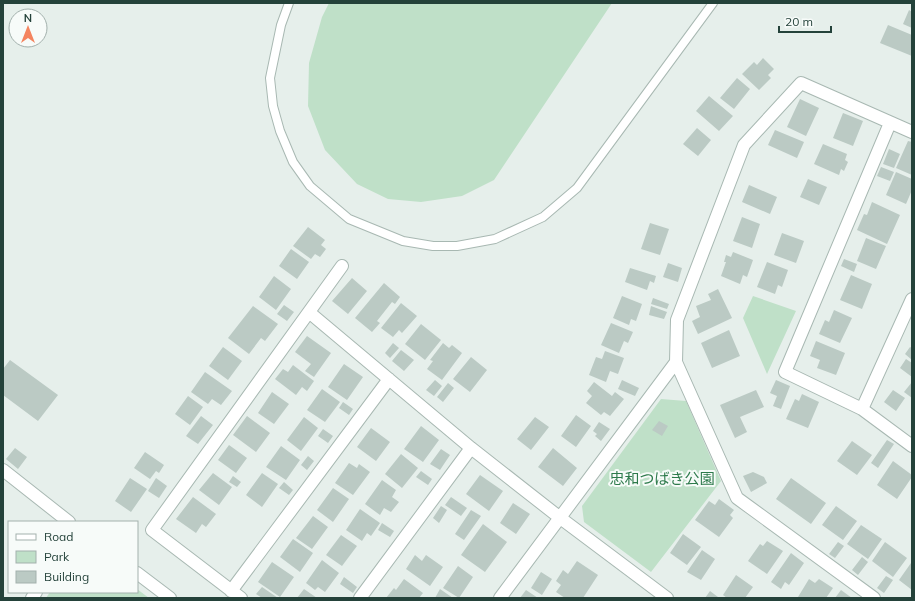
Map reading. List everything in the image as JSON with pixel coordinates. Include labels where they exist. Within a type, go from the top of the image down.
[{"type":"street","points":[[874,598],[737,498],[676,362],[677,320],[744,145],[801,83],[912,132]]},
{"type":"street","points":[[890,123],[785,372],[862,409],[912,446]]},
{"type":"street","points":[[342,266],[310,313],[152,530],[236,594],[389,379]]},
{"type":"street","points":[[862,409],[912,299]]},
{"type":"street","points":[[310,313],[471,448],[559,517],[667,598]]},
{"type":"street","points":[[500,598],[676,362]]},
{"type":"street","points":[[360,598],[471,448]]},
{"type":"street","points":[[3,470],[68,521]]},
{"type":"street","points":[[138,574],[170,598]]},
{"type":"lane","points":[[289,3],[281,25],[270,78],[273,106],[280,131],[293,162],[310,186],[349,219],[403,241],[433,246],[457,246],[495,239],[543,217],[577,188],[713,3]]},
{"type":"green space","points":[[329,3],[612,3],[494,180],[462,196],[421,202],[388,199],[357,184],[325,150],[308,106],[309,63],[322,17]]},
{"type":"green space","points":[[753,296],[796,311],[767,374],[743,318]]},
{"type":"green space","name":"忠和つばき公園","points":[[661,399],[686,401],[721,481],[651,572],[584,522],[582,506]]},
{"type":"green space","points":[[138,590],[149,598],[46,598],[49,593],[138,593]]},
{"type":"building","points":[[909,10],[912,12],[912,28],[903,24]]},
{"type":"building","points":[[888,25],[912,35],[912,56],[880,43]]},
{"type":"building","points":[[763,58],[774,69],[768,75],[771,78],[759,90],[742,74],[754,62],[757,65]]},
{"type":"building","points":[[737,78],[750,89],[734,109],[720,98]]},
{"type":"building","points":[[709,96],[733,116],[719,131],[696,111]]},
{"type":"building","points":[[800,99],[819,108],[806,136],[787,127]]},
{"type":"building","points":[[843,113],[863,121],[853,146],[833,138]]},
{"type":"building","points":[[697,128],[711,140],[698,156],[683,144]]},
{"type":"building","points":[[775,130],[804,142],[797,158],[768,145]]},
{"type":"building","points":[[908,141],[912,142],[912,175],[896,168]]},
{"type":"building","points":[[823,144],[847,154],[845,160],[848,162],[844,171],[841,169],[839,175],[814,164]]},
{"type":"building","points":[[889,149],[900,154],[894,168],[883,164]]},
{"type":"building","points":[[881,167],[894,172],[890,181],[877,176]]},
{"type":"building","points":[[896,172],[912,179],[912,190],[906,204],[886,195]]},
{"type":"building","points":[[808,179],[827,187],[819,205],[800,197]]},
{"type":"building","points":[[749,185],[777,197],[770,214],[742,202]]},
{"type":"building","points":[[872,202],[900,215],[887,244],[857,230],[864,214],[867,215]]},
{"type":"building","points":[[742,217],[760,224],[752,248],[733,241]]},
{"type":"building","points":[[650,223],[669,229],[660,255],[641,249]]},
{"type":"building","points":[[308,227],[325,240],[321,245],[326,249],[320,257],[315,254],[311,259],[293,246]]},
{"type":"building","points":[[782,233],[804,241],[796,263],[774,255]]},
{"type":"building","points":[[866,238],[886,246],[876,269],[857,261]]},
{"type":"building","points":[[291,249],[309,262],[297,279],[279,266]]},
{"type":"building","points":[[733,252],[753,260],[747,277],[743,275],[740,284],[721,276],[726,262],[724,262],[726,255],[731,257]]},
{"type":"building","points":[[844,259],[857,264],[854,272],[841,266]]},
{"type":"building","points":[[767,262],[788,270],[782,287],[778,285],[775,294],[757,287]]},
{"type":"building","points":[[668,263],[682,268],[678,282],[663,277]]},
{"type":"building","points":[[630,268],[656,276],[654,283],[650,281],[647,290],[625,282]]},
{"type":"building","points":[[851,275],[872,284],[862,309],[840,300]]},
{"type":"building","points":[[274,276],[291,289],[276,310],[259,297]]},
{"type":"building","points":[[352,278],[367,291],[348,314],[332,301]]},
{"type":"building","points":[[384,283],[400,297],[395,304],[392,302],[377,321],[380,323],[372,332],[355,318]]},
{"type":"building","points":[[718,289],[732,318],[698,334],[692,321],[700,317],[696,306],[711,300],[708,294]]},
{"type":"building","points":[[622,296],[642,304],[636,321],[631,319],[629,325],[613,318]]},
{"type":"building","points":[[653,298],[669,304],[667,309],[651,304]]},
{"type":"building","points":[[401,303],[417,316],[402,333],[399,330],[393,337],[381,328]]},
{"type":"building","points":[[284,305],[294,312],[287,321],[277,314]]},
{"type":"building","points":[[253,306],[278,324],[265,341],[261,338],[249,354],[228,338]]},
{"type":"building","points":[[651,306],[667,312],[664,319],[649,315]]},
{"type":"building","points":[[834,310],[852,318],[840,343],[819,334],[825,320],[829,322]]},
{"type":"building","points":[[611,323],[633,332],[628,343],[624,341],[619,353],[601,345]]},
{"type":"building","points":[[421,324],[441,340],[425,360],[405,344]]},
{"type":"building","points":[[729,330],[740,356],[712,368],[701,343]]},
{"type":"building","points":[[307,336],[331,353],[314,377],[305,371],[311,364],[295,352]]},
{"type":"building","points":[[816,341],[845,353],[836,375],[817,368],[820,360],[810,356]]},
{"type":"building","points":[[393,343],[399,348],[390,358],[385,353]]},
{"type":"building","points":[[443,343],[449,348],[452,345],[462,353],[442,380],[427,369],[433,361],[430,360]]},
{"type":"building","points":[[223,347],[242,361],[228,380],[209,366]]},
{"type":"building","points":[[910,347],[912,348],[912,360],[905,354]]},
{"type":"building","points":[[401,350],[414,360],[404,371],[392,361]]},
{"type":"building","points":[[605,351],[624,358],[618,374],[610,371],[606,382],[589,375],[596,357],[602,359]]},
{"type":"building","points":[[471,357],[487,370],[470,392],[453,379]]},
{"type":"building","points":[[906,359],[912,363],[912,377],[900,368]]},
{"type":"building","points":[[10,360],[58,395],[38,421],[3,395],[3,369]]},
{"type":"building","points":[[344,364],[363,377],[347,400],[328,387]]},
{"type":"building","points":[[293,365],[314,381],[307,391],[302,387],[296,395],[275,379],[283,369],[288,372]]},
{"type":"building","points":[[205,372],[232,391],[221,405],[212,399],[208,404],[191,392]]},
{"type":"building","points":[[435,380],[442,386],[434,396],[426,390]]},
{"type":"building","points":[[622,380],[639,388],[635,396],[618,389]]},
{"type":"building","points":[[776,380],[790,386],[781,409],[773,406],[777,396],[770,393]]},
{"type":"building","points":[[594,382],[612,396],[615,392],[624,399],[610,416],[604,412],[601,415],[586,403],[592,396],[587,391]]},
{"type":"building","points":[[912,382],[912,398],[904,392]]},
{"type":"building","points":[[448,383],[454,388],[443,402],[437,397]]},
{"type":"building","points":[[322,389],[340,402],[325,422],[307,410]]},
{"type":"building","points":[[756,390],[764,407],[740,417],[747,432],[735,438],[720,405]]},
{"type":"building","points":[[893,390],[905,398],[896,411],[884,402]]},
{"type":"building","points":[[272,392],[289,404],[274,424],[258,413]]},
{"type":"building","points":[[802,394],[819,402],[808,428],[786,419],[795,399],[799,401]]},
{"type":"building","points":[[188,396],[203,407],[190,425],[175,414]]},
{"type":"building","points":[[343,402],[353,409],[349,415],[339,408]]},
{"type":"building","points":[[576,415],[591,426],[576,447],[561,436]]},
{"type":"building","points":[[201,416],[213,425],[198,444],[186,436]]},
{"type":"building","points":[[247,416],[270,433],[256,452],[233,435]]},
{"type":"building","points":[[304,417],[318,428],[301,451],[287,440]]},
{"type":"building","points":[[535,417],[549,427],[531,450],[517,439]]},
{"type":"building","points":[[659,421],[668,426],[662,436],[652,430]]},
{"type":"building","points":[[599,422],[610,429],[601,441],[595,436],[597,434],[593,431]]},
{"type":"building","points":[[421,426],[439,440],[423,462],[404,449]]},
{"type":"building","points":[[371,428],[390,442],[376,461],[357,447]]},
{"type":"building","points":[[323,429],[333,436],[328,443],[318,436]]},
{"type":"building","points":[[887,440],[894,444],[878,468],[871,463]]},
{"type":"building","points":[[852,441],[872,455],[857,475],[837,461]]},
{"type":"building","points":[[229,445],[247,458],[236,473],[218,460]]},
{"type":"building","points":[[281,446],[300,460],[286,480],[266,467]]},
{"type":"building","points":[[15,448],[27,457],[18,469],[6,459]]},
{"type":"building","points":[[553,448],[577,468],[563,486],[538,467]]},
{"type":"building","points":[[441,449],[450,455],[440,470],[430,464]]},
{"type":"building","points":[[145,452],[164,465],[159,473],[156,471],[150,479],[134,468]]},
{"type":"building","points":[[401,454],[418,468],[402,488],[385,474]]},
{"type":"building","points":[[308,456],[314,461],[307,470],[301,465]]},
{"type":"building","points":[[893,461],[912,475],[897,499],[877,485]]},
{"type":"building","points":[[349,463],[357,468],[359,464],[370,472],[353,495],[335,483]]},
{"type":"building","points":[[421,471],[432,479],[428,485],[416,477]]},
{"type":"building","points":[[753,472],[764,477],[767,483],[751,492],[743,476]]},
{"type":"building","points":[[213,473],[232,487],[219,505],[199,490]]},
{"type":"building","points":[[262,473],[278,484],[262,507],[246,495]]},
{"type":"building","points":[[480,475],[503,491],[489,511],[466,494]]},
{"type":"building","points":[[233,476],[241,482],[237,487],[229,482]]},
{"type":"building","points":[[130,478],[147,489],[131,512],[115,501]]},
{"type":"building","points":[[156,478],[167,486],[159,498],[148,491]]},
{"type":"building","points":[[791,478],[826,503],[811,524],[776,499]]},
{"type":"building","points":[[382,480],[396,490],[392,497],[399,502],[391,512],[384,508],[380,515],[365,504]]},
{"type":"building","points":[[284,482],[293,490],[289,495],[279,488]]},
{"type":"building","points":[[333,488],[349,499],[333,522],[317,510]]},
{"type":"building","points":[[193,497],[216,514],[206,527],[202,524],[196,533],[176,519]]},
{"type":"building","points":[[451,497],[467,508],[461,516],[445,505]]},
{"type":"building","points":[[719,499],[734,510],[730,515],[733,518],[719,537],[695,520],[709,501],[715,505]]},
{"type":"building","points":[[513,503],[530,514],[516,534],[500,523]]},
{"type":"building","points":[[441,506],[447,510],[439,523],[433,518]]},
{"type":"building","points":[[836,506],[857,521],[843,540],[822,525]]},
{"type":"building","points":[[360,509],[380,523],[371,536],[367,533],[362,541],[346,530]]},
{"type":"building","points":[[471,510],[481,516],[464,540],[455,534]]},
{"type":"building","points":[[313,516],[328,527],[312,549],[296,538]]},
{"type":"building","points":[[382,523],[394,531],[390,537],[378,530]]},
{"type":"building","points":[[483,524],[507,542],[485,572],[461,555]]},
{"type":"building","points":[[861,525],[882,539],[868,559],[847,544]]},
{"type":"building","points":[[683,534],[701,547],[687,565],[670,553]]},
{"type":"building","points":[[341,535],[357,546],[342,566],[326,555]]},
{"type":"building","points":[[293,539],[313,553],[300,572],[280,557]]},
{"type":"building","points":[[767,541],[783,551],[767,574],[748,561],[760,544],[763,546]]},
{"type":"building","points":[[838,542],[844,546],[835,558],[829,554]]},
{"type":"building","points":[[885,542],[907,558],[893,577],[872,561]]},
{"type":"building","points":[[702,550],[715,559],[701,580],[687,572]]},
{"type":"building","points":[[791,553],[804,563],[789,585],[785,582],[781,589],[771,582]]},
{"type":"building","points":[[415,555],[422,561],[426,555],[443,567],[430,586],[406,569]]},
{"type":"building","points":[[862,557],[868,562],[858,575],[852,570]]},
{"type":"building","points":[[322,560],[339,573],[325,592],[318,587],[315,590],[306,583]]},
{"type":"building","points":[[577,561],[598,575],[583,598],[565,598],[556,592],[561,585],[556,581],[563,570],[568,574]]},
{"type":"building","points":[[272,562],[294,577],[280,597],[258,582]]},
{"type":"building","points":[[911,563],[912,564],[912,590],[899,580]]},
{"type":"building","points":[[458,566],[473,577],[459,598],[443,588]]},
{"type":"building","points":[[541,572],[552,579],[542,595],[531,588]]},
{"type":"building","points":[[736,575],[753,587],[745,598],[727,598],[723,595]]},
{"type":"building","points":[[886,576],[893,580],[884,593],[877,588]]},
{"type":"building","points":[[344,577],[357,587],[353,593],[340,584]]},
{"type":"building","points":[[404,579],[423,593],[419,598],[386,598],[394,588],[396,590]]},
{"type":"building","points":[[809,579],[815,583],[819,579],[833,588],[826,598],[798,597]]},
{"type":"building","points":[[262,587],[278,598],[262,598],[256,594]]},
{"type":"building","points":[[304,589],[317,598],[297,598]]},
{"type":"building","points":[[440,589],[453,598],[435,598]]},
{"type":"building","points":[[526,590],[538,598],[520,598]]},
{"type":"building","points":[[841,590],[852,598],[835,598]]},
{"type":"building","points":[[710,591],[718,597],[705,598]]}]
